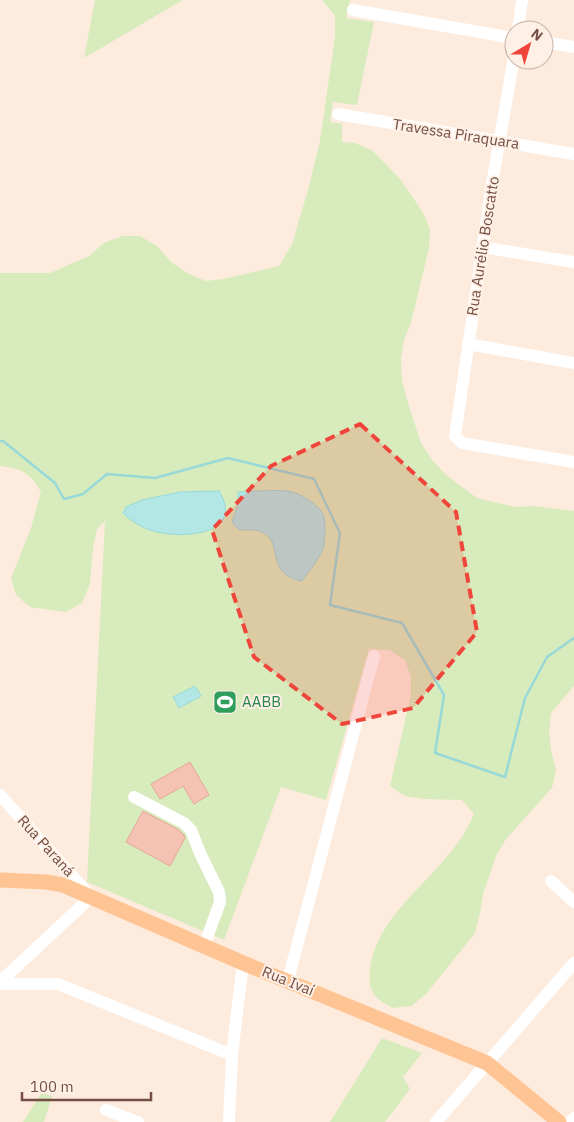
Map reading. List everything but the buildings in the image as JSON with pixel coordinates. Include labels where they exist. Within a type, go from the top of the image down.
[{"type":"main road","name":"Rua Ivaí","points":[[0,880],[46,882],[63,885],[244,963],[487,1063],[559,1122]]},
{"type":"street","points":[[519,20],[522,0]]},
{"type":"street","points":[[353,10],[504,36]]},
{"type":"street","points":[[554,44],[574,47]]},
{"type":"street","name":"Rua Aurélio Boscatto","points":[[512,70],[482,246],[455,436],[462,443],[574,462]]},
{"type":"street","name":"Travessa Piraquara","points":[[338,114],[574,154]]},
{"type":"street","points":[[482,246],[574,262]]},
{"type":"street","points":[[468,344],[574,363]]},
{"type":"street","points":[[288,980],[374,656]]},
{"type":"street","name":"Rua Paraná","points":[[0,795],[91,897]]},
{"type":"street","points":[[134,797],[184,823],[191,830],[219,892],[220,902],[204,946]]},
{"type":"street","points":[[550,881],[574,902]]},
{"type":"street","points":[[0,983],[91,897]]},
{"type":"street","points":[[229,1122],[232,1055],[244,963]]},
{"type":"street","points":[[436,1122],[574,963]]},
{"type":"street","points":[[0,983],[58,984],[232,1055]]},
{"type":"street","points":[[106,1110],[138,1122]]},
{"type":"street","points":[[570,1122],[574,1118]]},
{"type":"highlighted area","points":[[360,424],[456,512],[477,632],[413,708],[342,724],[254,657],[212,530],[271,466]]},
{"type":"green space","points":[[95,0],[183,0],[84,58]]},
{"type":"green space","points":[[322,0],[350,0],[346,18],[374,22],[357,105],[333,102],[330,122],[342,124],[342,142],[355,143],[373,151],[400,179],[422,211],[430,229],[429,248],[411,323],[404,340],[401,360],[402,381],[421,443],[432,460],[446,475],[477,498],[515,507],[534,506],[574,511],[574,686],[551,713],[549,732],[556,770],[552,788],[506,839],[496,856],[483,894],[475,933],[426,994],[411,1006],[392,1008],[376,997],[371,987],[370,968],[374,951],[389,922],[454,848],[474,814],[462,800],[424,799],[405,796],[390,786],[411,695],[411,677],[405,660],[389,650],[369,649],[326,800],[281,787],[224,940],[87,882],[105,521],[97,529],[93,547],[90,584],[82,603],[66,612],[30,607],[16,595],[11,578],[31,528],[41,492],[33,480],[25,473],[20,470],[0,466],[0,273],[50,273],[89,256],[104,243],[122,236],[140,236],[157,246],[171,262],[187,273],[206,281],[224,279],[279,266],[292,244],[320,141],[335,37],[335,16]]},
{"type":"green space","points":[[382,1038],[422,1053],[403,1077],[410,1089],[385,1122],[330,1122]]},
{"type":"green space","points":[[42,1092],[52,1096],[44,1122],[23,1122]]},
{"type":"water","points":[[219,491],[225,506],[224,517],[217,526],[207,531],[179,534],[153,531],[137,524],[123,513],[126,507],[142,500],[180,492]]},
{"type":"water","points":[[238,492],[295,493],[311,502],[323,514],[325,531],[323,549],[301,581],[289,577],[282,571],[278,564],[272,541],[267,535],[257,530],[239,530],[232,522],[238,504]]},
{"type":"water","points":[[195,686],[201,696],[179,708],[173,697]]},
{"type":"waterway","points":[[0,441],[3,441],[55,483],[64,499],[83,494],[107,474],[155,478],[228,458],[314,479],[340,533],[330,605],[402,623],[444,695],[435,753],[505,777],[525,698],[547,657],[574,638]]},
{"type":"place","name":"AABB","points":[[225,702]]}]
